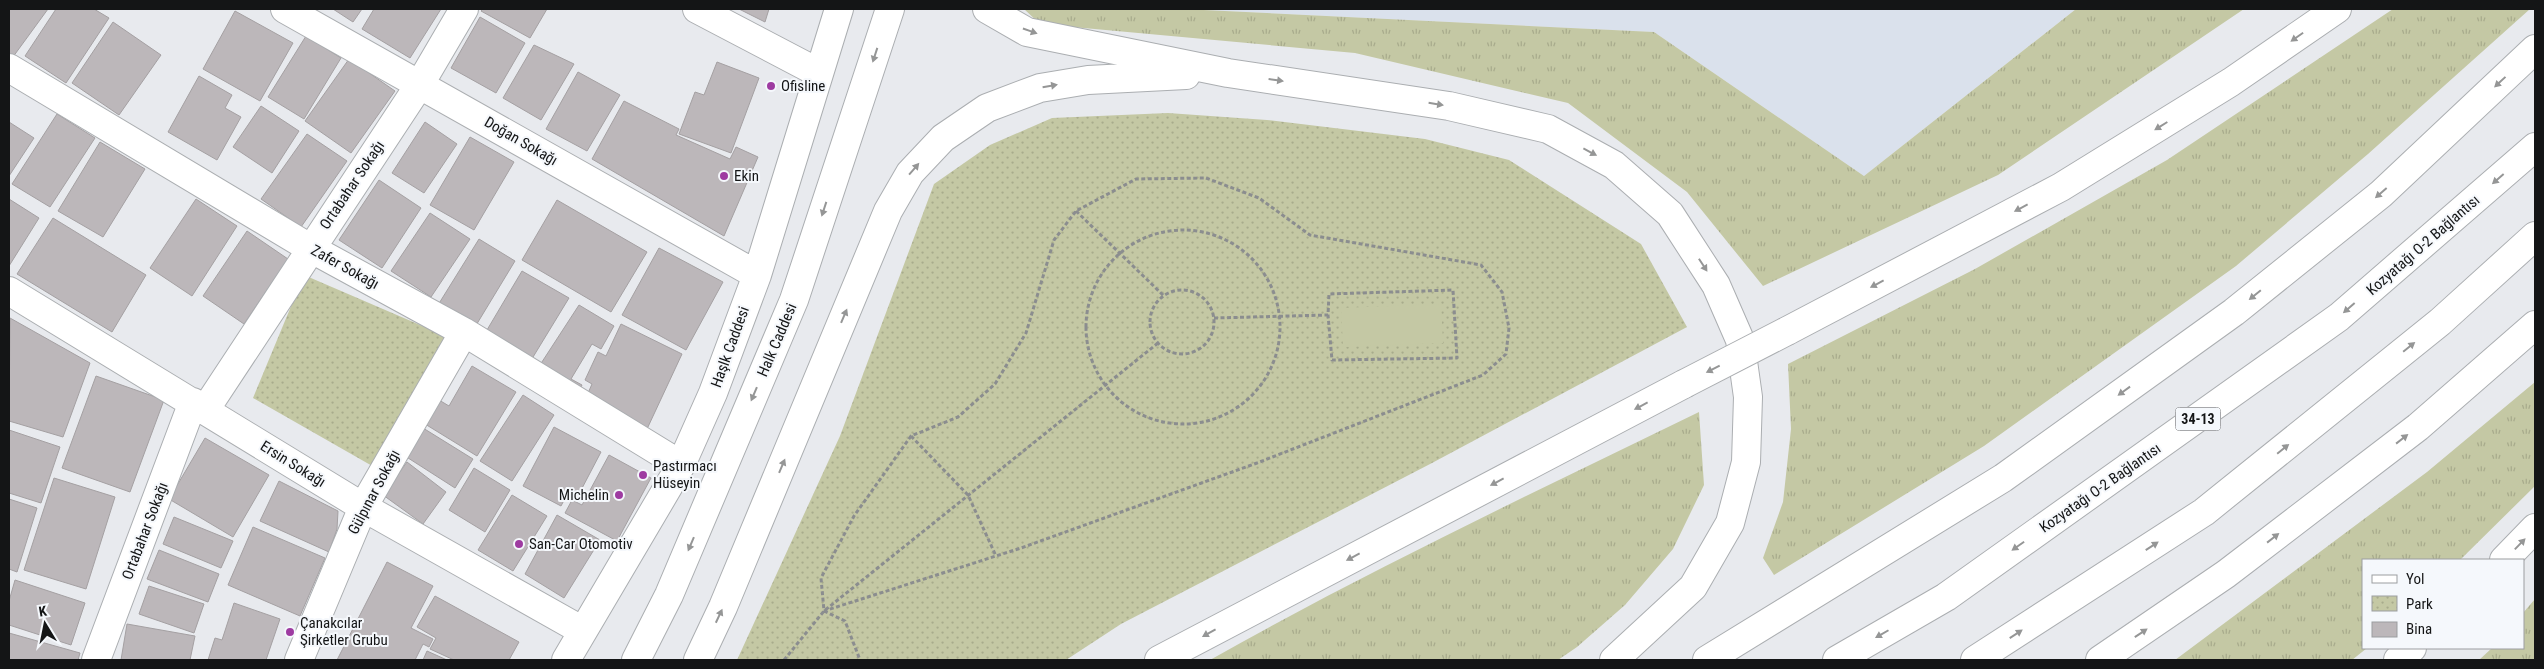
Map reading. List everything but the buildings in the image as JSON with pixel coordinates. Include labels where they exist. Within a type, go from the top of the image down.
[{"type":"main road","name":"Doğan Sokağı","points":[[285,9],[757,275]]},
{"type":"main road","name":"Ortabahar Sokağı","points":[[96,660],[199,406],[310,248],[420,84],[464,9]]},
{"type":"main road","points":[[697,9],[819,73]]},
{"type":"main road","name":"Haşlk Caddesi","points":[[566,660],[681,465],[713,393],[757,275],[839,9]]},
{"type":"main road","name":"Halk Caddesi","points":[[636,660],[669,595],[794,300],[890,9]]},
{"type":"main road","points":[[987,9],[1027,32],[1228,73],[1449,106],[1548,129],[1614,164],[1670,214],[1716,285],[1740,340],[1748,397],[1746,462],[1730,523],[1693,587],[1614,660]]},
{"type":"main road","points":[[1159,660],[2061,187],[2231,82],[2337,9]]},
{"type":"main road","points":[[1707,660],[2003,478],[2234,312],[2381,194],[2535,48]]},
{"type":"main road","name":"Zafer Sokağı","points":[[9,68],[310,248],[464,332],[681,465]]},
{"type":"main road","points":[[698,660],[723,607],[888,211],[910,173],[943,138],[987,108],[1040,88],[1088,80],[1228,73]]},
{"type":"main road","name":"Kozyatağı O-2 Bağlantısı","points":[[1837,660],[1946,597],[2339,316],[2535,147]]},
{"type":"main road","points":[[1975,660],[2204,512],[2440,322],[2535,236]]},
{"type":"main road","name":"Ersin Sokağı","points":[[9,291],[363,507],[582,631]]},
{"type":"main road","points":[[2100,660],[2226,574],[2402,439],[2535,325]]},
{"type":"main road","name":"Gülpınar Sokağı","points":[[299,660],[363,507],[464,332]]},
{"type":"main road","points":[[2505,559],[2535,528]]},
{"type":"main road","points":[[2398,660],[2411,649]]},
{"type":"path","points":[[1206,178],[1259,198],[1310,235],[1481,265],[1502,292],[1509,328],[1506,354],[1483,375],[1258,463],[996,556],[824,611],[821,578],[854,516],[911,436],[958,417],[995,384],[1026,333],[1054,240],[1076,211],[1136,179],[1206,178]]},
{"type":"path","points":[[1076,211],[1164,296]]},
{"type":"path","points":[[1197,230],[1228,241],[1254,260],[1272,286],[1280,317],[1279,349],[1266,378],[1246,402],[1219,418],[1188,425],[1156,421],[1128,408],[1104,386],[1090,357],[1085,324],[1092,292],[1108,264],[1121,253],[1134,244],[1164,232],[1197,230]]},
{"type":"path","points":[[1185,290],[1195,293],[1211,307],[1214,318],[1214,328],[1210,337],[1195,351],[1185,354],[1175,354],[1165,350],[1158,343],[1150,323],[1157,303],[1164,296],[1185,290]]},
{"type":"path","points":[[1453,290],[1457,358],[1332,360],[1328,314],[1329,294],[1453,290]]},
{"type":"path","points":[[1214,318],[1328,314]]},
{"type":"path","points":[[784,660],[824,611],[1158,343]]},
{"type":"path","points":[[911,436],[968,496],[996,556]]},
{"type":"path","points":[[824,611],[845,621],[860,660]]},
{"type":"shaded area","points":[[1183,9],[2076,9],[1864,176],[1654,32]]},
{"type":"green space","points":[[1024,9],[1183,9],[1654,32],[1864,176],[2076,9],[2244,9],[1998,175],[1763,286],[1687,192],[1568,103],[1355,53],[1040,24]]},
{"type":"green space","points":[[2393,9],[2530,9],[2368,154],[2236,266],[1984,446],[1774,575],[1763,558],[1783,502],[1791,429],[1788,364],[1975,269],[2167,160]]},
{"type":"green space","points":[[1168,113],[1267,120],[1425,139],[1509,160],[1641,244],[1687,327],[1432,463],[1121,624],[1066,660],[737,660],[840,436],[934,184],[990,145],[1052,118]]},
{"type":"green space","points":[[304,275],[448,337],[374,467],[253,398]]},
{"type":"green space","points":[[1441,304],[1443,343],[1343,347],[1341,308]]},
{"type":"green space","points":[[2535,382],[2535,486],[2461,559],[2362,559],[2362,649],[2366,649],[2352,660],[2175,660],[2427,472]]},
{"type":"green space","points":[[1699,412],[1704,485],[1673,549],[1625,605],[1577,647],[1558,660],[1210,660],[1391,563]]},
{"type":"green space","points":[[2535,599],[2535,660],[2479,660],[2491,649],[2524,649],[2524,612]]},
{"type":"place","name":"Ofisline","points":[[771,86]]},
{"type":"place","name":"Ekin","points":[[724,176]]},
{"type":"place","name":"Pastırmacı Hüseyin","points":[[643,475]]},
{"type":"place","name":"Michelin","points":[[619,495]]},
{"type":"place","name":"San-Car Otomotiv","points":[[519,544]]},
{"type":"place","name":"Çanakcılar Şirketler Grubu","points":[[290,632]]}]
